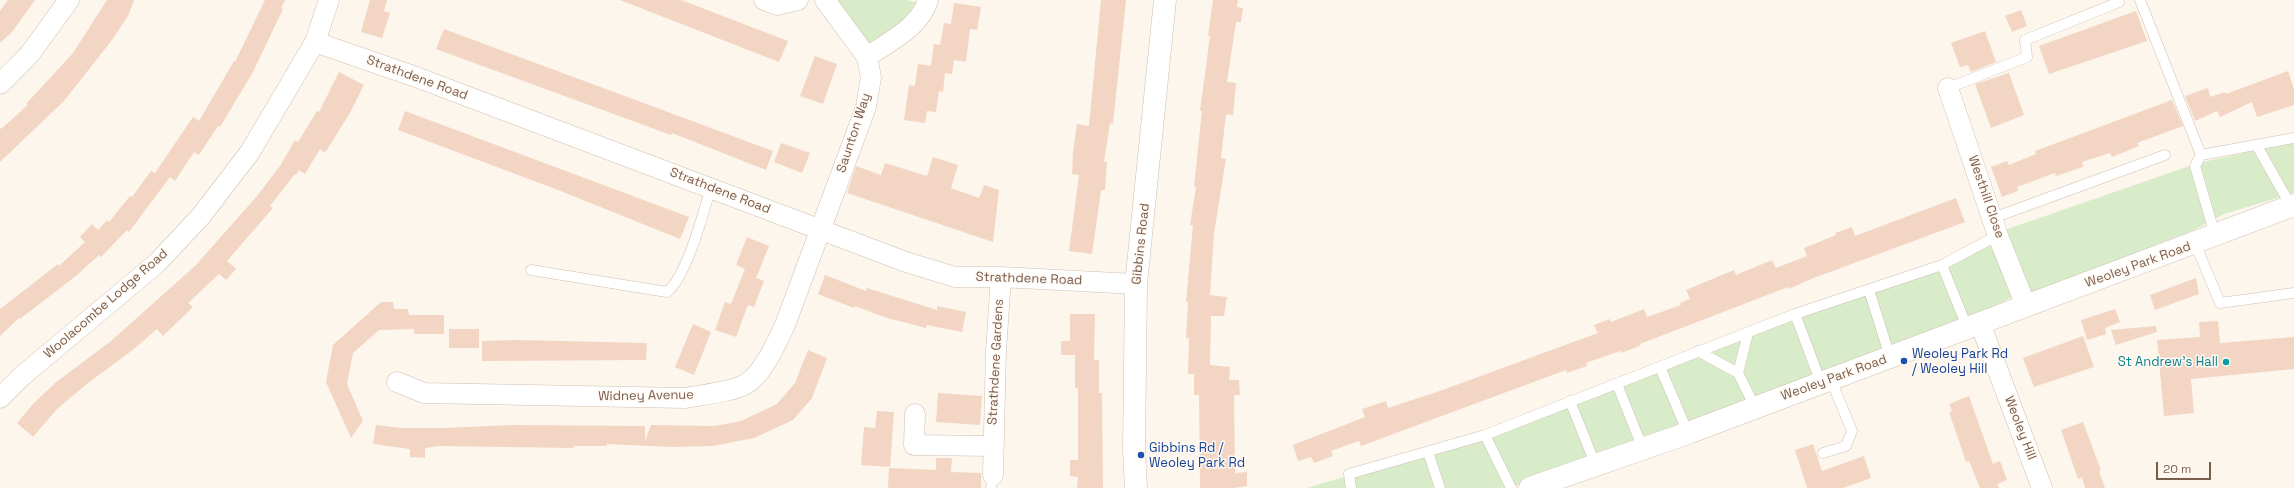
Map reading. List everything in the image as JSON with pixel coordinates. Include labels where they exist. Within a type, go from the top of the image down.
[{"type":"street","points":[[0,84],[29,55],[68,0]]},
{"type":"street","name":"Woolacombe Lodge Road","points":[[0,398],[22,376],[157,263],[201,216],[250,152],[316,42],[329,0]]},
{"type":"street","points":[[764,0],[777,5],[798,0]]},
{"type":"street","name":"Saunton Way","points":[[820,228],[866,107],[872,77],[867,57],[825,0]]},
{"type":"street","points":[[867,57],[903,33],[915,21],[928,0]]},
{"type":"street","name":"Gibbins Road","points":[[1136,488],[1134,450],[1136,284],[1165,0]]},
{"type":"street","name":"Strathdene Road","points":[[316,42],[711,187],[906,262],[955,277],[1001,277],[1136,284]]},
{"type":"street","name":"Westhill Close","points":[[1948,88],[1993,218],[2026,306]]},
{"type":"street","name":"Weoley Park Road","points":[[1530,488],[1596,466],[1826,382],[1974,325],[2195,244],[2292,206]]},
{"type":"street","name":"Widney Avenue","points":[[396,382],[424,393],[685,398],[746,384],[770,357],[785,325],[820,228]]},
{"type":"street","name":"Strathdene Gardens","points":[[992,482],[992,446],[1001,277]]},
{"type":"street","name":"Weoley Hill","points":[[1974,325],[2042,488]]},
{"type":"street","points":[[915,414],[914,445],[992,446]]},
{"type":"lane","points":[[2140,0],[2201,155]]},
{"type":"lane","points":[[1948,88],[2027,57],[2025,40],[2119,2]]},
{"type":"lane","points":[[2201,155],[2257,146],[2294,138]]},
{"type":"lane","points":[[2257,146],[2292,206]]},
{"type":"lane","points":[[1993,218],[2165,155]]},
{"type":"lane","points":[[2201,155],[2195,166],[2215,235]]},
{"type":"lane","points":[[530,270],[667,292],[675,286],[696,236],[711,187]]},
{"type":"lane","points":[[1351,488],[1349,474],[1485,436],[1570,401],[1796,314],[1942,265],[1989,240]]},
{"type":"lane","points":[[2195,244],[2220,303],[2294,292]]},
{"type":"lane","points":[[1942,265],[1974,325]]},
{"type":"lane","points":[[1869,290],[1890,357]]},
{"type":"lane","points":[[1796,314],[1826,382],[1852,431],[1846,446],[1824,453]]},
{"type":"lane","points":[[1738,373],[1748,333]]},
{"type":"lane","points":[[1698,351],[1738,373],[1755,407]]},
{"type":"lane","points":[[1660,367],[1688,433]]},
{"type":"lane","points":[[1617,384],[1643,449]]},
{"type":"lane","points":[[1570,401],[1596,466]]},
{"type":"lane","points":[[1485,436],[1511,488]]},
{"type":"lane","points":[[1428,452],[1440,488]]},
{"type":"green space","points":[[834,0],[907,0],[919,3],[908,16],[890,32],[867,44]]},
{"type":"green space","points":[[2294,142],[2294,193],[2224,214],[2194,230],[2030,294],[2002,231],[2198,163]]},
{"type":"green space","points":[[1992,241],[2012,297],[1970,319],[1510,488],[1307,488],[1428,452]]},
{"type":"building","points":[[8,0],[35,0],[12,32],[0,43],[0,11]]},
{"type":"building","points":[[107,0],[134,0],[128,16],[112,40],[64,101],[0,162],[0,128],[1,129],[28,105],[26,104],[73,53]]},
{"type":"building","points":[[265,0],[285,0],[281,8],[283,9],[253,72],[220,127],[218,126],[199,155],[194,152],[175,181],[170,177],[129,232],[127,230],[101,257],[99,255],[77,275],[20,319],[19,318],[0,336],[0,309],[58,264],[59,266],[85,242],[80,237],[92,224],[98,230],[107,220],[109,222],[130,196],[132,197],[151,171],[155,173],[193,117],[199,121],[234,61],[235,62]]},
{"type":"building","points":[[370,0],[387,0],[384,11],[390,13],[382,38],[361,32]]},
{"type":"building","points":[[620,0],[681,0],[788,41],[779,62]]},
{"type":"building","points":[[1101,0],[1126,0],[1113,124],[1110,123],[1104,162],[1107,162],[1105,190],[1101,190],[1092,254],[1069,251],[1079,175],[1072,174],[1073,152],[1077,124],[1089,126]]},
{"type":"building","points":[[1213,0],[1238,0],[1237,7],[1243,8],[1241,22],[1236,22],[1227,82],[1236,83],[1233,115],[1226,114],[1221,158],[1226,159],[1214,233],[1210,295],[1227,297],[1224,316],[1211,316],[1210,365],[1230,367],[1229,380],[1239,380],[1240,395],[1234,395],[1235,473],[1247,472],[1247,486],[1233,488],[1200,488],[1199,395],[1194,395],[1194,374],[1188,374],[1189,338],[1186,338],[1188,302],[1186,302],[1193,225],[1190,225],[1196,187],[1194,187],[1202,111],[1200,111],[1210,36],[1208,36]]},
{"type":"building","points":[[954,3],[981,7],[977,30],[970,29],[966,62],[954,60],[952,74],[945,73],[943,92],[939,91],[936,112],[927,111],[925,123],[904,120],[909,85],[915,86],[918,64],[931,66],[934,44],[940,45],[944,23],[951,24]]},
{"type":"building","points":[[2021,10],[2027,26],[2012,32],[2005,16]]},
{"type":"building","points":[[2136,11],[2147,41],[2049,74],[2039,46]]},
{"type":"building","points":[[444,29],[773,151],[766,170],[672,133],[671,135],[436,49]]},
{"type":"building","points":[[1985,31],[1996,62],[1971,72],[1968,65],[1960,67],[1951,43]]},
{"type":"building","points":[[815,56],[837,64],[823,104],[800,96]]},
{"type":"building","points":[[2288,71],[2294,89],[2294,105],[2257,117],[2252,102],[2220,117],[2217,111],[2195,121],[2185,96],[2208,88],[2210,97],[2225,92],[2226,94]]},
{"type":"building","points":[[339,72],[364,85],[350,113],[325,153],[320,149],[305,174],[299,170],[296,175],[295,174],[270,206],[273,208],[227,261],[236,269],[226,280],[219,274],[188,303],[193,307],[163,336],[157,329],[134,349],[88,383],[57,409],[33,437],[17,423],[33,404],[55,383],[111,341],[196,265],[257,196],[280,166],[295,140],[298,142],[317,111],[319,112]]},
{"type":"building","points":[[2009,73],[2024,115],[1991,128],[1975,84]]},
{"type":"building","points":[[2172,100],[2183,126],[2137,143],[2139,146],[2112,157],[2110,153],[2082,162],[2083,167],[2056,176],[2055,173],[2017,187],[2018,191],[2002,197],[1991,167],[2007,161],[2009,165],[2036,154],[2035,151]]},
{"type":"building","points":[[405,111],[689,217],[680,239],[558,190],[398,130]]},
{"type":"building","points":[[781,143],[810,153],[802,173],[774,162]]},
{"type":"building","points":[[933,157],[958,165],[951,188],[979,198],[984,185],[999,190],[993,242],[847,193],[856,166],[881,175],[885,163],[927,176]]},
{"type":"building","points":[[1956,198],[1965,222],[1811,279],[1789,289],[1788,287],[1640,344],[1641,345],[1632,349],[1621,353],[1620,351],[1586,363],[1587,366],[1567,373],[1566,370],[1361,446],[1359,441],[1331,451],[1333,456],[1314,463],[1311,457],[1298,461],[1293,445],[1365,417],[1362,409],[1386,401],[1388,408],[1437,392],[1598,333],[1594,325],[1610,319],[1611,322],[1644,309],[1647,317],[1681,305],[1680,303],[1690,299],[1686,290],[1734,270],[1736,275],[1772,260],[1776,268],[1807,256],[1804,248],[1836,235],[1835,233],[1852,227],[1855,236]]},
{"type":"building","points":[[747,237],[769,246],[756,278],[764,281],[754,307],[748,305],[736,337],[715,330],[725,302],[731,304],[745,269],[736,265]]},
{"type":"building","points":[[825,275],[866,291],[867,288],[937,310],[937,306],[966,312],[962,332],[927,325],[926,328],[887,318],[855,306],[854,308],[818,294]]},
{"type":"building","points":[[2196,278],[2199,294],[2155,310],[2150,295]]},
{"type":"building","points":[[381,302],[393,302],[394,309],[408,309],[409,315],[444,315],[444,334],[414,334],[414,329],[379,330],[353,353],[347,384],[363,421],[351,438],[326,382],[333,345]]},
{"type":"building","points":[[2115,309],[2120,322],[2105,328],[2106,334],[2087,340],[2081,320]]},
{"type":"building","points":[[1070,314],[1095,314],[1094,360],[1099,360],[1099,393],[1102,393],[1103,488],[1077,488],[1078,477],[1070,476],[1070,460],[1078,460],[1078,388],[1075,388],[1075,355],[1061,355],[1061,341],[1070,341]]},
{"type":"building","name":"St Andrew's Hall","points":[[2218,321],[2220,343],[2294,337],[2294,369],[2191,379],[2194,413],[2164,416],[2157,340],[2200,337],[2199,322]]},
{"type":"building","points":[[693,324],[711,332],[694,375],[675,367]]},
{"type":"building","points":[[2156,326],[2157,332],[2116,345],[2111,330]]},
{"type":"building","points":[[449,329],[479,329],[479,348],[449,348]]},
{"type":"building","points":[[2083,336],[2094,367],[2034,387],[2023,358]]},
{"type":"building","points":[[516,340],[647,343],[646,360],[482,361],[482,341]]},
{"type":"building","points":[[808,350],[827,358],[812,398],[793,420],[754,438],[713,446],[672,447],[607,444],[607,446],[574,446],[574,448],[439,446],[425,448],[425,458],[410,457],[410,449],[373,444],[376,425],[401,428],[511,425],[645,426],[645,441],[651,425],[715,426],[741,421],[777,404],[795,383]]},
{"type":"building","points":[[938,393],[982,396],[980,425],[936,422]]},
{"type":"building","points":[[1969,396],[1993,464],[2000,461],[2007,480],[1997,484],[1999,488],[1980,488],[1969,461],[1966,462],[1949,412],[1952,411],[1949,404]]},
{"type":"building","points":[[877,411],[894,412],[890,467],[861,465],[864,427],[875,428]]},
{"type":"building","points":[[2083,422],[2101,470],[2099,471],[2105,488],[2085,488],[2082,477],[2078,479],[2061,430]]},
{"type":"building","points":[[1813,444],[1822,471],[1864,456],[1871,478],[1843,488],[1807,488],[1795,450]]},
{"type":"building","points":[[936,458],[952,458],[951,472],[981,473],[981,488],[888,488],[889,468],[936,470]]},
{"type":"place","name":"Weoley Park Rd / Weoley Hill","points":[[1904,361]]},
{"type":"place","name":"St Andrew's Hall","points":[[2226,362]]},
{"type":"place","name":"Gibbins Rd / Weoley Park Rd","points":[[1141,455]]}]
